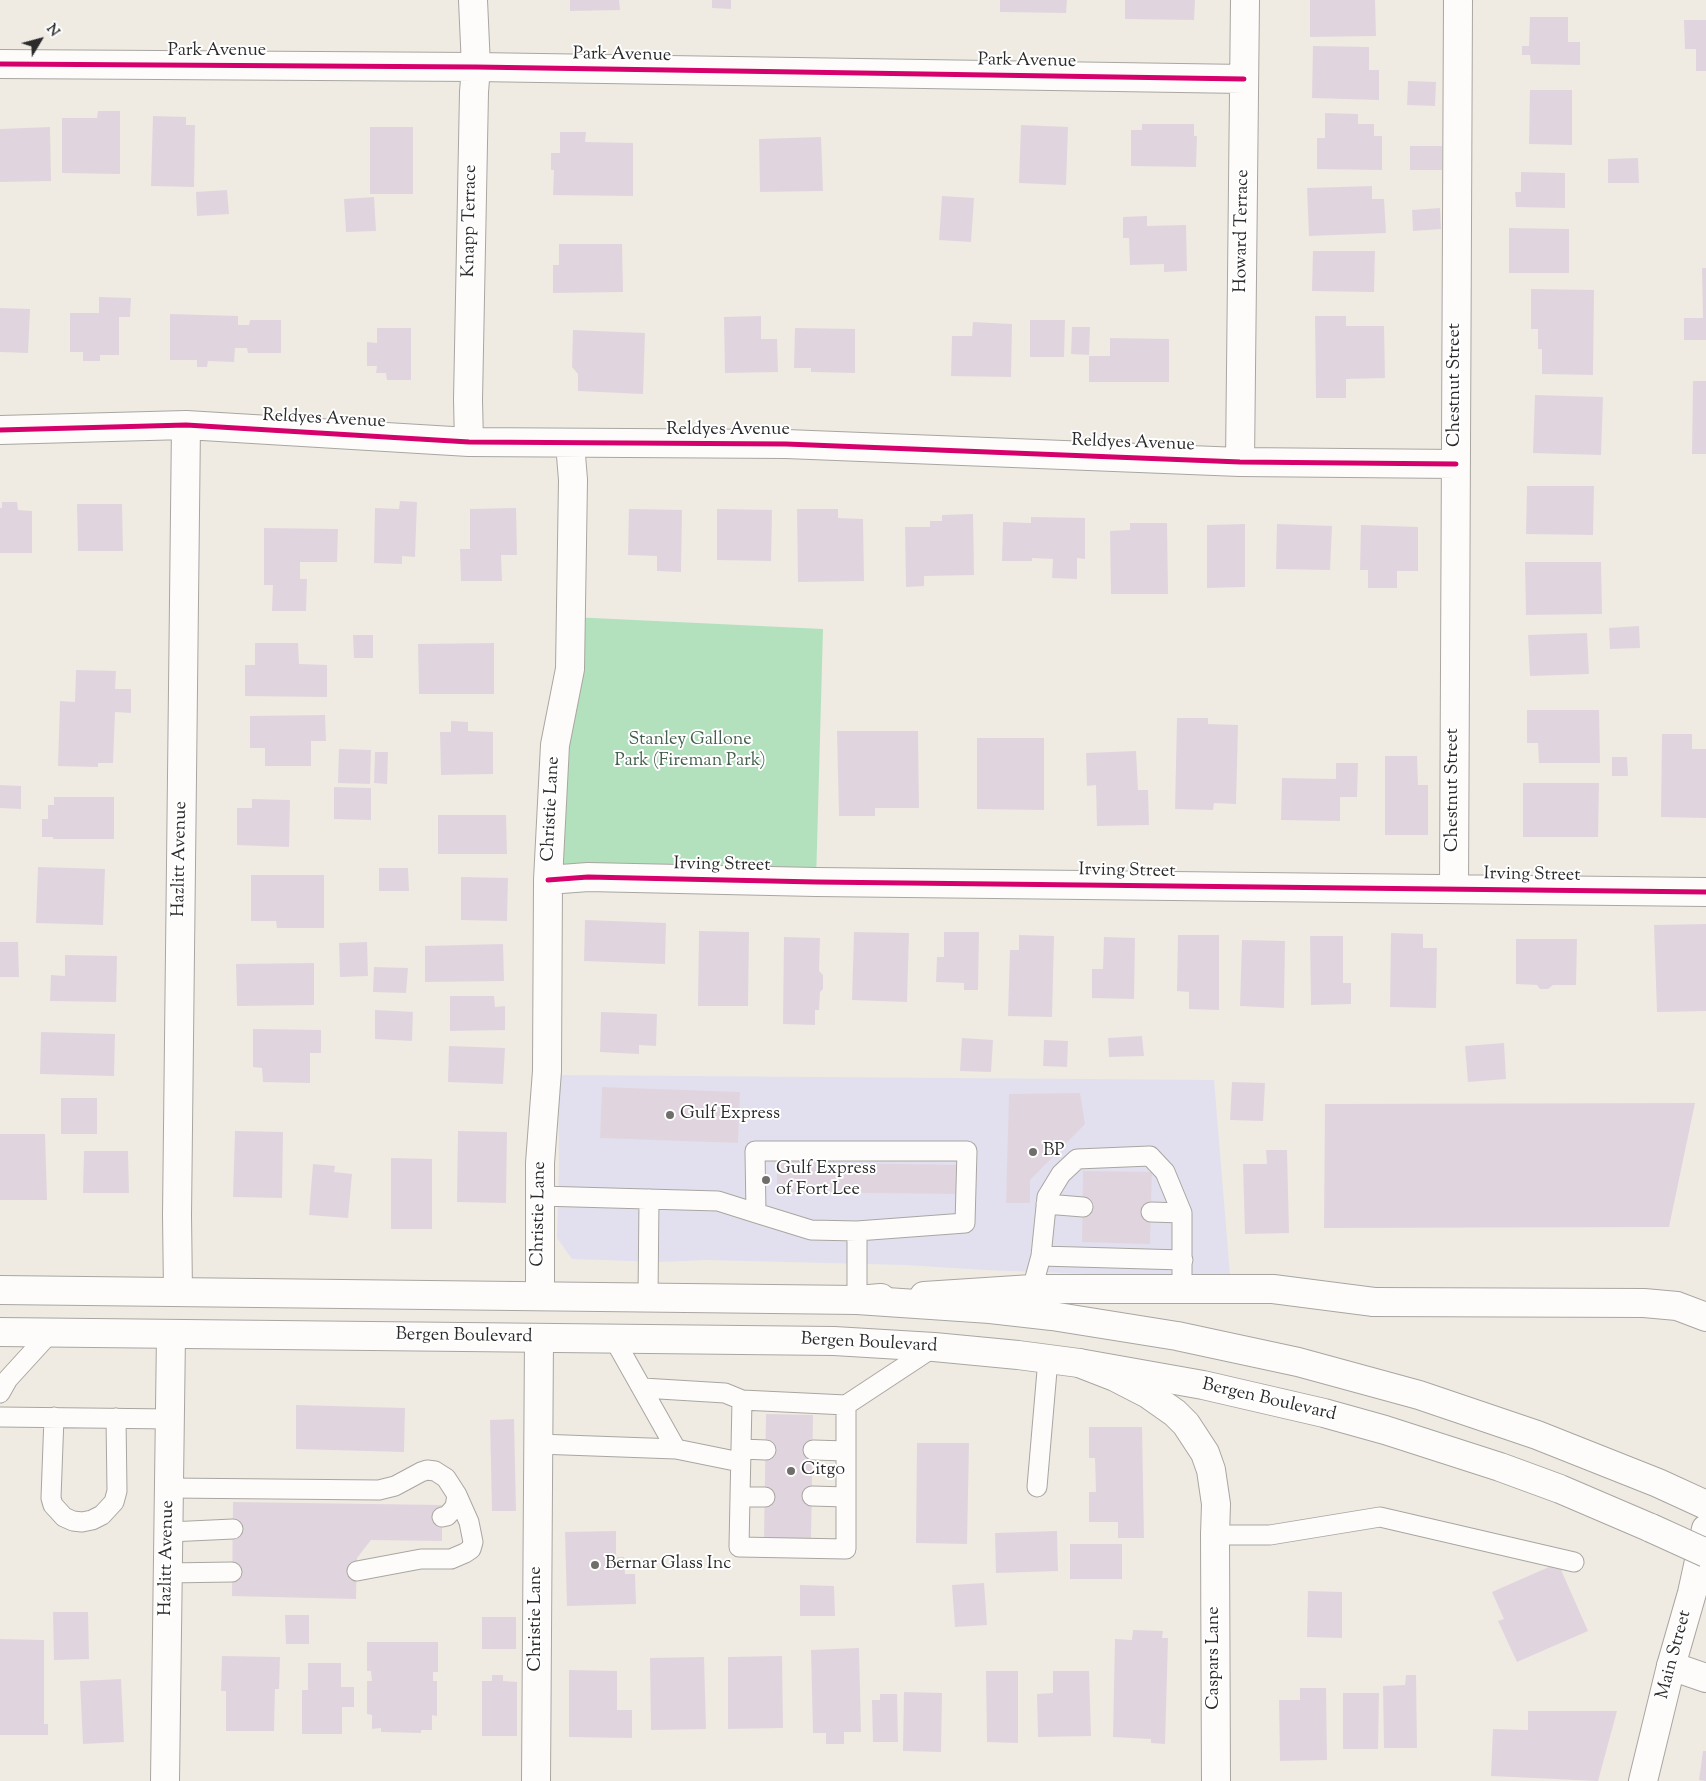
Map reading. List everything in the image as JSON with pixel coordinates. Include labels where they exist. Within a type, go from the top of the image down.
[{"type":"main road","name":"Knapp Terrace","points":[[469,442],[468,370],[473,102],[476,67],[472,0]]},
{"type":"main road","name":"Howard Terrace","points":[[1240,462],[1246,0]]},
{"type":"main road","name":"Chestnut Street","points":[[1454,889],[1458,0]]},
{"type":"main road","name":"Park Avenue","points":[[0,64],[476,67],[1244,79]]},
{"type":"main road","name":"Reldyes Avenue","points":[[0,430],[186,425],[469,442],[786,444],[1240,462],[1456,464]]},
{"type":"main road","name":"Hazlitt Avenue","points":[[178,1292],[177,1215],[186,425]]},
{"type":"main road","name":"Christie Lane","points":[[540,1296],[540,1163],[547,1071],[548,880],[555,745],[570,669],[573,480],[570,443]]},
{"type":"main road","name":"Irving Street","points":[[548,880],[588,877],[806,882],[1706,892]]},
{"type":"main road","points":[[857,1300],[1032,1289],[1273,1289],[1374,1302],[1644,1302],[1677,1306],[1706,1317]]},
{"type":"main road","points":[[0,1290],[857,1300],[972,1307],[1052,1316],[1132,1328],[1246,1350],[1359,1378],[1471,1412],[1538,1435],[1658,1483],[1706,1505]]},
{"type":"main road","name":"Bergen Boulevard","points":[[0,1332],[834,1341],[934,1347],[1079,1363],[1142,1373],[1237,1392],[1385,1430],[1509,1470],[1560,1489],[1706,1553]]},
{"type":"main road","name":"Hazlitt Avenue","points":[[165,1781],[171,1334]]},
{"type":"main road","name":"Christie Lane","points":[[536,1781],[539,1338]]},
{"type":"main road","name":"Caspars Lane","points":[[1079,1363],[1115,1377],[1148,1394],[1175,1413],[1186,1424],[1205,1453],[1211,1470],[1216,1504],[1216,1781]]},
{"type":"main road","name":"Main Street","points":[[1643,1781],[1671,1666],[1692,1593],[1706,1529]]},
{"type":"main road","points":[[1671,1666],[1706,1678]]},
{"type":"lane","points":[[540,1196],[718,1202],[811,1230],[857,1231],[966,1223],[967,1150],[755,1151],[756,1213]]},
{"type":"lane","points":[[1032,1289],[1041,1256],[1047,1197],[1061,1174],[1077,1159],[1150,1156],[1165,1172],[1182,1213],[1182,1290]]},
{"type":"lane","points":[[648,1298],[649,1199]]},
{"type":"lane","points":[[1046,1204],[1083,1206]]},
{"type":"lane","points":[[1151,1212],[1182,1213]]},
{"type":"lane","points":[[857,1231],[857,1300]]},
{"type":"lane","points":[[1041,1256],[1183,1260]]},
{"type":"lane","points":[[0,1393],[8,1379],[50,1333]]},
{"type":"lane","points":[[614,1339],[676,1449]]},
{"type":"lane","points":[[642,1388],[725,1393],[742,1400],[846,1405],[934,1347]]},
{"type":"lane","points":[[1037,1487],[1048,1359]]},
{"type":"lane","points":[[742,1400],[739,1547],[846,1549],[846,1405]]},
{"type":"lane","points":[[0,1417],[171,1419]]},
{"type":"lane","points":[[54,1418],[51,1498],[53,1505],[64,1517],[82,1522],[102,1515],[114,1502],[117,1491],[116,1418]]},
{"type":"lane","points":[[538,1444],[676,1449],[741,1455],[766,1450]]},
{"type":"lane","points":[[812,1450],[846,1450]]},
{"type":"lane","points":[[169,1488],[379,1490],[395,1486],[427,1470],[435,1471],[446,1478],[457,1495],[468,1522],[473,1542],[471,1549],[451,1559],[421,1559],[357,1571]]},
{"type":"lane","points":[[442,1517],[452,1512],[457,1495]]},
{"type":"lane","points":[[740,1497],[765,1496]]},
{"type":"lane","points":[[812,1496],[846,1497]]},
{"type":"lane","points":[[1215,1534],[1270,1535],[1380,1517],[1574,1562]]},
{"type":"lane","points":[[169,1532],[233,1529]]},
{"type":"lane","points":[[168,1573],[232,1572]]},
{"type":"shaded area","points":[[558,1075],[1214,1080],[1230,1275],[1189,1278],[906,1265],[572,1259],[557,1238],[559,1163]]},
{"type":"green space","name":"Stanley Gallone Park (Fireman Park)","points":[[572,617],[823,629],[816,882],[548,880]]},
{"type":"building","points":[[570,0],[619,0],[620,10],[570,11]]},
{"type":"building","points":[[712,0],[731,0],[731,9],[712,8]]},
{"type":"building","points":[[1000,0],[1067,0],[1066,13],[1000,12]]},
{"type":"building","points":[[1125,0],[1195,0],[1194,20],[1125,19]]},
{"type":"building","points":[[1310,0],[1375,0],[1376,36],[1310,37]]},
{"type":"building","points":[[1530,17],[1568,17],[1568,42],[1580,42],[1580,65],[1531,64],[1530,55],[1522,55],[1522,46],[1529,46]]},
{"type":"building","points":[[1684,20],[1706,20],[1706,71],[1696,71],[1696,49],[1685,49]]},
{"type":"building","points":[[1313,46],[1369,47],[1369,70],[1379,70],[1379,100],[1312,98]]},
{"type":"building","points":[[1408,81],[1436,82],[1435,106],[1407,105]]},
{"type":"building","points":[[1530,90],[1572,90],[1572,145],[1529,144]]},
{"type":"building","points":[[98,111],[120,111],[120,174],[62,173],[62,118],[97,118]]},
{"type":"building","points":[[1325,113],[1358,114],[1358,124],[1374,124],[1374,136],[1382,136],[1382,170],[1317,169],[1317,138],[1325,138]]},
{"type":"building","points":[[153,116],[186,117],[186,125],[195,125],[194,187],[151,186]]},
{"type":"building","points":[[1142,124],[1194,124],[1194,136],[1197,136],[1196,167],[1131,166],[1131,130],[1142,130]]},
{"type":"building","points":[[1021,125],[1068,127],[1066,185],[1019,183]]},
{"type":"building","points":[[50,127],[51,181],[0,182],[0,129]]},
{"type":"building","points":[[370,127],[413,127],[413,194],[370,194]]},
{"type":"building","points":[[560,132],[586,132],[585,142],[633,143],[633,196],[553,195],[554,170],[551,170],[551,153],[560,153]]},
{"type":"building","points":[[821,137],[823,191],[760,192],[759,139]]},
{"type":"building","points":[[1410,146],[1442,146],[1442,170],[1410,170]]},
{"type":"building","points":[[1638,158],[1639,183],[1608,183],[1608,159]]},
{"type":"building","points":[[1521,172],[1565,173],[1565,208],[1516,207],[1515,192],[1521,192]]},
{"type":"building","points":[[1372,186],[1372,199],[1384,199],[1386,233],[1309,236],[1307,188]]},
{"type":"building","points":[[227,190],[229,214],[197,216],[196,192]]},
{"type":"building","points":[[942,196],[974,198],[971,242],[939,240]]},
{"type":"building","points":[[374,197],[376,231],[346,232],[344,199]]},
{"type":"building","points":[[1440,208],[1441,229],[1413,231],[1412,210]]},
{"type":"building","points":[[1147,216],[1147,226],[1186,225],[1187,271],[1164,272],[1164,264],[1130,265],[1129,238],[1123,238],[1123,217]]},
{"type":"building","points":[[1509,228],[1569,229],[1569,273],[1509,273]]},
{"type":"building","points":[[559,244],[622,244],[623,292],[553,293],[553,265],[559,265]]},
{"type":"building","points":[[1313,251],[1375,251],[1374,292],[1312,291]]},
{"type":"building","points":[[1702,268],[1706,268],[1706,340],[1684,340],[1684,318],[1703,318]]},
{"type":"building","points":[[1531,289],[1594,290],[1593,375],[1542,374],[1542,349],[1538,349],[1538,329],[1531,329]]},
{"type":"building","points":[[99,297],[131,298],[130,317],[119,317],[119,355],[100,355],[100,361],[83,361],[83,352],[70,352],[70,313],[99,313]]},
{"type":"building","points":[[0,308],[30,309],[28,353],[0,352]]},
{"type":"building","points":[[170,314],[238,316],[238,325],[249,325],[250,320],[281,320],[281,353],[248,353],[247,348],[235,348],[234,362],[208,361],[207,367],[197,367],[197,360],[170,360]]},
{"type":"building","points":[[761,316],[761,339],[777,339],[778,372],[725,373],[724,317]]},
{"type":"building","points":[[1315,316],[1346,316],[1346,326],[1384,326],[1385,378],[1346,379],[1346,398],[1316,398]]},
{"type":"building","points":[[1030,320],[1065,320],[1064,357],[1030,357]]},
{"type":"building","points":[[973,322],[1012,324],[1011,377],[951,376],[952,336],[972,336]]},
{"type":"building","points":[[1072,327],[1090,327],[1089,355],[1071,354]]},
{"type":"building","points":[[377,328],[411,328],[411,380],[387,380],[386,373],[376,373],[377,366],[367,366],[367,342],[377,343]]},
{"type":"building","points":[[795,328],[855,329],[855,373],[811,372],[811,368],[794,368]]},
{"type":"building","points":[[573,330],[645,333],[643,394],[578,391],[578,374],[572,367]]},
{"type":"building","points":[[1110,338],[1169,339],[1169,382],[1089,382],[1089,356],[1110,356]]},
{"type":"building","points":[[1693,381],[1706,381],[1706,454],[1692,454]]},
{"type":"building","points":[[1535,395],[1603,397],[1601,455],[1533,453]]},
{"type":"building","points":[[1527,486],[1594,486],[1593,535],[1526,534]]},
{"type":"building","points":[[400,501],[417,502],[415,557],[402,556],[402,564],[374,563],[375,508],[399,509]]},
{"type":"building","points":[[2,502],[17,502],[18,510],[32,511],[32,553],[0,553],[0,508],[2,508]]},
{"type":"building","points":[[77,504],[122,504],[123,551],[78,551]]},
{"type":"building","points":[[516,508],[517,555],[501,555],[502,581],[461,581],[460,549],[470,549],[470,509]]},
{"type":"building","points":[[629,509],[682,510],[681,572],[657,571],[657,556],[628,555]]},
{"type":"building","points":[[717,509],[772,510],[771,561],[717,560]]},
{"type":"building","points":[[797,509],[838,509],[838,518],[863,519],[864,581],[798,582]]},
{"type":"building","points":[[973,514],[974,575],[924,576],[924,586],[906,587],[905,527],[930,527],[930,521],[942,521],[942,515]]},
{"type":"building","points":[[1031,517],[1085,518],[1085,559],[1077,558],[1077,579],[1052,578],[1053,559],[1032,558],[1032,561],[1002,561],[1003,522],[1031,523]]},
{"type":"building","points":[[1130,523],[1167,523],[1168,594],[1111,594],[1110,531],[1130,530]]},
{"type":"building","points":[[1245,524],[1245,587],[1207,588],[1207,525]]},
{"type":"building","points":[[1277,524],[1332,526],[1330,570],[1276,569]]},
{"type":"building","points":[[1361,525],[1418,527],[1418,571],[1397,571],[1397,588],[1368,588],[1368,570],[1360,570]]},
{"type":"building","points":[[264,528],[338,529],[337,562],[300,562],[300,579],[307,579],[306,611],[272,611],[273,585],[264,585]]},
{"type":"building","points":[[1525,562],[1601,562],[1602,614],[1526,615]]},
{"type":"building","points":[[1639,626],[1640,648],[1610,649],[1609,628]]},
{"type":"building","points":[[1587,633],[1589,674],[1530,676],[1528,635]]},
{"type":"building","points":[[353,635],[373,635],[373,658],[354,658]]},
{"type":"building","points":[[255,643],[298,643],[299,664],[327,665],[327,697],[245,696],[245,665],[255,665]]},
{"type":"building","points":[[494,643],[494,694],[419,694],[418,644]]},
{"type":"building","points":[[76,670],[116,671],[115,689],[131,689],[131,713],[115,712],[113,763],[98,763],[98,767],[58,766],[60,701],[75,702]]},
{"type":"building","points":[[1527,710],[1599,710],[1600,763],[1539,763],[1538,743],[1527,743]]},
{"type":"building","points":[[325,715],[326,741],[311,741],[311,766],[265,766],[265,748],[250,748],[250,716]]},
{"type":"building","points":[[1177,718],[1208,718],[1208,724],[1238,725],[1236,804],[1214,803],[1213,810],[1175,809]]},
{"type":"building","points":[[451,721],[468,722],[468,731],[493,732],[493,774],[441,775],[440,732],[451,732]]},
{"type":"building","points":[[837,731],[918,731],[919,808],[875,808],[875,816],[839,816]]},
{"type":"building","points":[[1662,734],[1692,734],[1692,749],[1706,749],[1706,818],[1661,817]]},
{"type":"building","points":[[977,738],[1044,738],[1044,810],[977,809]]},
{"type":"building","points":[[339,749],[371,750],[370,784],[338,783]]},
{"type":"building","points":[[1136,751],[1138,790],[1148,790],[1149,825],[1097,826],[1096,785],[1087,786],[1086,753]]},
{"type":"building","points":[[375,752],[388,752],[387,784],[374,783]]},
{"type":"building","points":[[1385,756],[1417,756],[1418,785],[1428,785],[1428,835],[1385,835]]},
{"type":"building","points":[[1612,757],[1627,757],[1628,776],[1612,776]]},
{"type":"building","points":[[1336,763],[1358,763],[1357,797],[1340,797],[1340,821],[1281,820],[1282,778],[1336,779]]},
{"type":"building","points":[[1523,783],[1599,783],[1598,837],[1523,837]]},
{"type":"building","points":[[0,785],[21,786],[21,809],[0,808]]},
{"type":"building","points":[[334,787],[371,788],[371,820],[334,819]]},
{"type":"building","points":[[54,797],[114,797],[114,839],[53,839],[53,837],[42,837],[42,819],[48,819],[48,805],[54,805]]},
{"type":"building","points":[[252,799],[290,800],[289,847],[237,845],[237,808],[252,808]]},
{"type":"building","points":[[438,815],[506,815],[507,854],[438,854]]},
{"type":"building","points":[[38,867],[105,869],[103,925],[36,923]]},
{"type":"building","points":[[379,868],[408,868],[409,891],[379,891]]},
{"type":"building","points":[[251,875],[324,875],[324,928],[277,928],[276,921],[251,921]]},
{"type":"building","points":[[461,877],[508,878],[507,921],[461,920]]},
{"type":"building","points":[[585,920],[666,923],[665,964],[584,961]]},
{"type":"building","points":[[1706,924],[1706,1011],[1657,1012],[1654,925]]},
{"type":"building","points":[[699,931],[749,932],[748,1006],[698,1006]]},
{"type":"building","points":[[854,932],[909,933],[907,1002],[852,1000]]},
{"type":"building","points":[[944,932],[979,932],[978,990],[964,990],[964,983],[936,982],[937,957],[944,957]]},
{"type":"building","points":[[1391,933],[1423,934],[1423,948],[1437,948],[1436,1008],[1390,1007]]},
{"type":"building","points":[[1019,935],[1054,936],[1052,1017],[1008,1016],[1010,950],[1019,950]]},
{"type":"building","points":[[1178,935],[1219,935],[1219,1010],[1189,1009],[1189,992],[1177,991]]},
{"type":"building","points":[[1310,936],[1343,936],[1343,983],[1351,983],[1351,1004],[1311,1005]]},
{"type":"building","points":[[784,937],[820,938],[819,971],[823,975],[823,989],[820,992],[819,1010],[815,1010],[815,1025],[783,1024]]},
{"type":"building","points":[[1104,937],[1135,938],[1134,999],[1092,998],[1092,969],[1103,969]]},
{"type":"building","points":[[1516,939],[1577,939],[1576,985],[1553,985],[1548,989],[1540,989],[1537,985],[1516,984]]},
{"type":"building","points":[[1242,940],[1285,941],[1284,1008],[1240,1006]]},
{"type":"building","points":[[0,942],[18,942],[19,977],[0,977]]},
{"type":"building","points":[[367,942],[368,976],[340,977],[339,943]]},
{"type":"building","points":[[503,944],[504,981],[425,982],[425,946]]},
{"type":"building","points":[[65,955],[117,956],[116,1002],[50,1001],[51,975],[65,976]]},
{"type":"building","points":[[314,963],[314,1005],[237,1006],[236,964]]},
{"type":"building","points":[[374,967],[408,968],[406,993],[373,992]]},
{"type":"building","points":[[450,996],[494,996],[495,1007],[505,1006],[505,1030],[450,1031]]},
{"type":"building","points":[[375,1010],[413,1012],[412,1041],[375,1039]]},
{"type":"building","points":[[601,1012],[657,1014],[656,1046],[639,1045],[639,1054],[600,1052]]},
{"type":"building","points":[[253,1029],[321,1030],[321,1053],[310,1053],[310,1083],[263,1082],[262,1068],[253,1067]]},
{"type":"building","points":[[41,1032],[115,1034],[114,1076],[40,1074]]},
{"type":"building","points":[[1142,1036],[1144,1056],[1109,1057],[1108,1038]]},
{"type":"building","points":[[962,1038],[993,1040],[991,1072],[960,1071]]},
{"type":"building","points":[[1044,1040],[1068,1041],[1067,1067],[1043,1066]]},
{"type":"building","points":[[1504,1043],[1506,1079],[1468,1082],[1465,1046]]},
{"type":"building","points":[[449,1046],[505,1048],[503,1084],[448,1082]]},
{"type":"building","points":[[1232,1082],[1265,1083],[1263,1121],[1230,1120]]},
{"type":"building","name":"Gulf Express","points":[[602,1087],[740,1092],[738,1143],[600,1138]]},
{"type":"building","name":"BP","points":[[1080,1093],[1085,1124],[1030,1180],[1030,1203],[1006,1203],[1009,1094]]},
{"type":"building","points":[[61,1098],[97,1098],[97,1134],[61,1134]]},
{"type":"building","points":[[1695,1103],[1669,1227],[1324,1228],[1325,1104]]},
{"type":"building","points":[[235,1131],[283,1132],[282,1198],[233,1197]]},
{"type":"building","points":[[458,1131],[507,1132],[506,1203],[457,1202]]},
{"type":"building","points":[[0,1134],[45,1134],[47,1200],[0,1200]]},
{"type":"building","points":[[1266,1150],[1287,1150],[1289,1233],[1245,1234],[1243,1164],[1267,1164]]},
{"type":"building","points":[[84,1151],[128,1151],[129,1193],[83,1193]]},
{"type":"building","points":[[391,1158],[432,1159],[432,1229],[391,1229]]},
{"type":"building","points":[[777,1162],[962,1165],[961,1194],[777,1192]]},
{"type":"building","points":[[313,1164],[335,1166],[334,1172],[352,1174],[348,1218],[309,1215]]},
{"type":"building","points":[[1083,1171],[1152,1172],[1150,1244],[1082,1242]]},
{"type":"building","points":[[296,1405],[405,1408],[404,1452],[296,1449]]},
{"type":"building","points":[[766,1414],[813,1415],[811,1539],[764,1538]]},
{"type":"building","points":[[514,1419],[516,1511],[492,1511],[490,1420]]},
{"type":"building","points":[[1089,1427],[1142,1427],[1144,1538],[1118,1538],[1118,1522],[1089,1522],[1089,1492],[1096,1492],[1095,1458],[1089,1458]]},
{"type":"building","points":[[917,1443],[969,1443],[967,1544],[916,1543]]},
{"type":"building","points":[[233,1502],[442,1505],[442,1541],[371,1540],[357,1558],[356,1599],[232,1596]]},
{"type":"building","name":"Bernar Glass Inc","points":[[616,1531],[616,1557],[624,1557],[625,1574],[635,1574],[636,1604],[567,1606],[565,1532]]},
{"type":"building","points":[[1057,1531],[1058,1571],[996,1573],[995,1533]]},
{"type":"building","points":[[1070,1544],[1122,1544],[1122,1579],[1070,1579]]},
{"type":"building","points":[[1558,1563],[1588,1631],[1517,1662],[1498,1621],[1504,1619],[1492,1592]]},
{"type":"building","points":[[984,1583],[987,1625],[955,1627],[952,1585]]},
{"type":"building","points":[[800,1585],[834,1586],[835,1616],[800,1616]]},
{"type":"building","points":[[1308,1591],[1342,1592],[1342,1638],[1307,1637]]},
{"type":"building","points":[[53,1612],[88,1612],[89,1659],[54,1660]]},
{"type":"building","points":[[285,1615],[309,1615],[309,1644],[286,1644]]},
{"type":"building","points":[[482,1617],[516,1617],[516,1649],[482,1649]]},
{"type":"building","points":[[1133,1630],[1163,1631],[1162,1638],[1168,1638],[1165,1744],[1151,1743],[1151,1739],[1113,1737],[1115,1639],[1132,1640]]},
{"type":"building","points":[[0,1639],[44,1640],[44,1724],[48,1724],[48,1735],[0,1735]]},
{"type":"building","points":[[367,1642],[438,1642],[438,1672],[433,1672],[433,1681],[437,1681],[437,1716],[432,1715],[432,1730],[421,1730],[421,1733],[381,1732],[381,1728],[372,1729],[372,1715],[367,1714],[367,1681],[372,1681],[371,1671],[367,1671]]},
{"type":"building","points":[[859,1648],[861,1732],[844,1732],[844,1744],[826,1744],[826,1733],[813,1733],[811,1650]]},
{"type":"building","points":[[222,1656],[280,1657],[279,1689],[275,1689],[274,1731],[226,1731],[226,1691],[221,1691]]},
{"type":"building","points":[[782,1656],[783,1728],[728,1729],[728,1657]]},
{"type":"building","points":[[704,1657],[706,1729],[651,1730],[650,1658]]},
{"type":"building","points":[[308,1663],[341,1663],[341,1687],[354,1687],[354,1707],[342,1707],[342,1734],[302,1734],[302,1690],[308,1690]]},
{"type":"building","points":[[569,1670],[617,1671],[617,1710],[632,1710],[632,1738],[569,1737]]},
{"type":"building","points":[[986,1671],[1018,1671],[1018,1743],[987,1742]]},
{"type":"building","points":[[1053,1671],[1089,1671],[1091,1736],[1038,1737],[1037,1694],[1053,1693]]},
{"type":"building","points":[[492,1675],[503,1675],[503,1681],[517,1682],[517,1736],[482,1736],[482,1681],[492,1681]]},
{"type":"building","points":[[1406,1675],[1416,1675],[1417,1748],[1384,1748],[1383,1686],[1405,1685]]},
{"type":"building","points":[[121,1679],[124,1742],[83,1744],[80,1681]]},
{"type":"building","points":[[1300,1688],[1326,1688],[1327,1760],[1280,1761],[1279,1700],[1300,1700]]},
{"type":"building","points":[[904,1692],[942,1693],[941,1752],[903,1751]]},
{"type":"building","points":[[1343,1693],[1379,1693],[1378,1749],[1343,1749]]},
{"type":"building","points":[[880,1694],[897,1694],[898,1742],[873,1742],[872,1700],[880,1700]]},
{"type":"building","points":[[1528,1711],[1617,1711],[1598,1781],[1491,1776],[1493,1729],[1528,1730]]},
{"type":"building","points":[[1703,1751],[1706,1751],[1706,1781],[1699,1780]]},
{"type":"cycle path","points":[[0,64],[476,67],[1244,79]]},
{"type":"cycle path","points":[[0,430],[186,425],[469,442],[786,444],[1240,462],[1456,464]]},
{"type":"cycle path","points":[[548,880],[588,877],[816,882],[1706,892]]},
{"type":"place","name":"Gulf Express","points":[[670,1115]]},
{"type":"place","name":"BP","points":[[1033,1152]]},
{"type":"place","name":"Gulf Express of Fort Lee","points":[[766,1180]]},
{"type":"place","name":"Citgo","points":[[791,1471]]},
{"type":"place","name":"Bernar Glass Inc","points":[[595,1565]]}]
